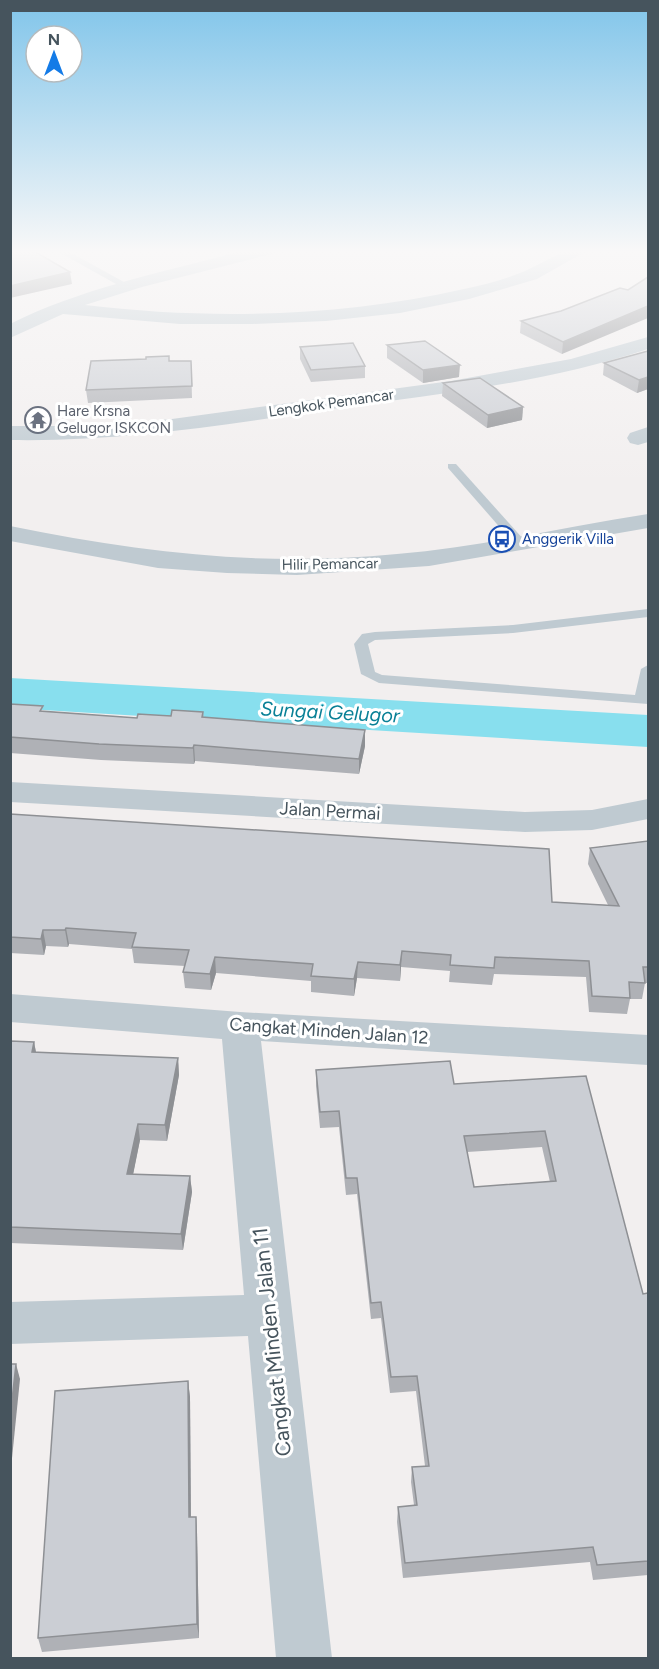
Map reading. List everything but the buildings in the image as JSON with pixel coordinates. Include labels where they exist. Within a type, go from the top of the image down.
[{"type":"street","name":"Lengkok Pemancar","points":[[10,433],[72,433],[137,429],[377,397],[539,371],[648,344]]},
{"type":"street","name":"Hilir Pemancar","points":[[10,533],[126,556],[255,565],[398,562],[520,544],[648,521]]},
{"type":"street","name":"Jalan Permai","points":[[10,792],[525,822],[592,820],[648,809]]},
{"type":"street","name":"Cangkat Minden Jalan 12","points":[[10,1008],[240,1026],[648,1050]]},
{"type":"street","name":"Cangkat Minden Jalan 11","points":[[240,1026],[304,1659]]},
{"type":"street","points":[[10,1323],[270,1315]]},
{"type":"lane","points":[[452,466],[520,544]]},
{"type":"lane","points":[[648,613],[513,629],[375,636],[366,637],[361,644],[368,674],[379,679],[645,700],[648,669]]},
{"type":"waterway","name":"Sungai Gelugor","points":[[10,693],[648,731]]},
{"type":"place","name":"Hare Krsna Gelugor ISKCON","points":[[38,420]]},
{"type":"place","name":"Anggerik Villa","points":[[502,539]]}]
